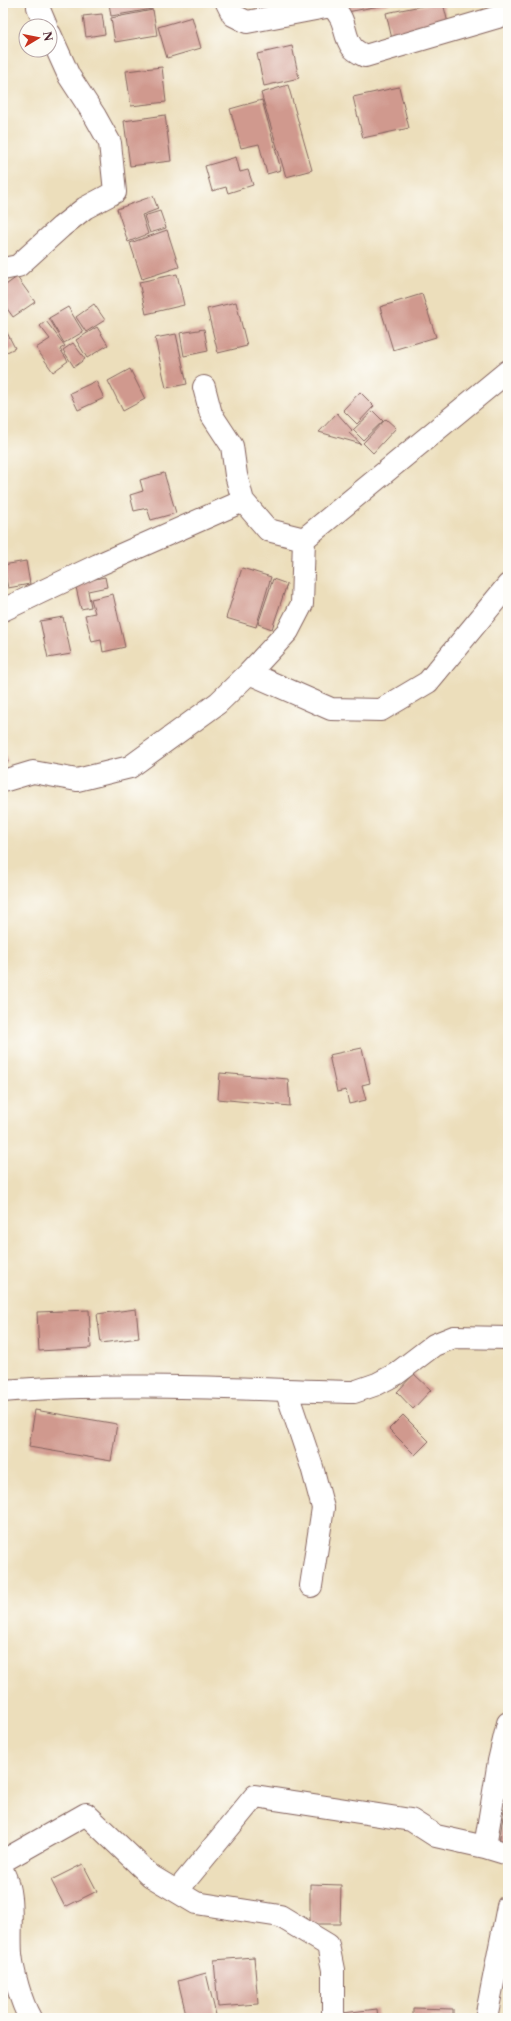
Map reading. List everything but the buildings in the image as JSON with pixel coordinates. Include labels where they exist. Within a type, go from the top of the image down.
[{"type":"street","points":[[227,3],[233,15],[247,22],[331,6],[338,11],[343,21],[351,47],[365,56],[508,14]]},
{"type":"street","points":[[3,269],[18,266],[60,227],[85,208],[115,192],[110,144],[95,116],[69,76],[58,52]]},
{"type":"street","points":[[3,781],[33,772],[77,780],[130,766],[218,703],[249,673],[288,631],[302,604],[304,539],[508,371]]},
{"type":"street","points":[[204,387],[211,414],[232,446],[236,476],[243,501],[268,530],[304,539]]},
{"type":"street","points":[[3,610],[98,565],[243,501]]},
{"type":"street","points":[[249,673],[331,709],[381,710],[428,682],[508,585]]},
{"type":"street","points":[[3,1391],[53,1387],[354,1392],[377,1384],[396,1374],[434,1345],[454,1337],[508,1338]]},
{"type":"street","points":[[286,1390],[312,1467],[323,1508],[311,1586]]},
{"type":"street","points":[[485,1847],[499,1761],[508,1723]]},
{"type":"street","points":[[177,1892],[255,1796],[411,1820],[436,1836],[485,1847],[508,1854]]},
{"type":"street","points":[[3,1861],[86,1814],[151,1876],[177,1892],[196,1902],[280,1916],[328,1944],[333,1970],[334,2018]]},
{"type":"street","points":[[3,1872],[9,1884],[11,1955],[23,2006],[30,2018]]},
{"type":"street","points":[[486,2018],[508,1906]]}]
